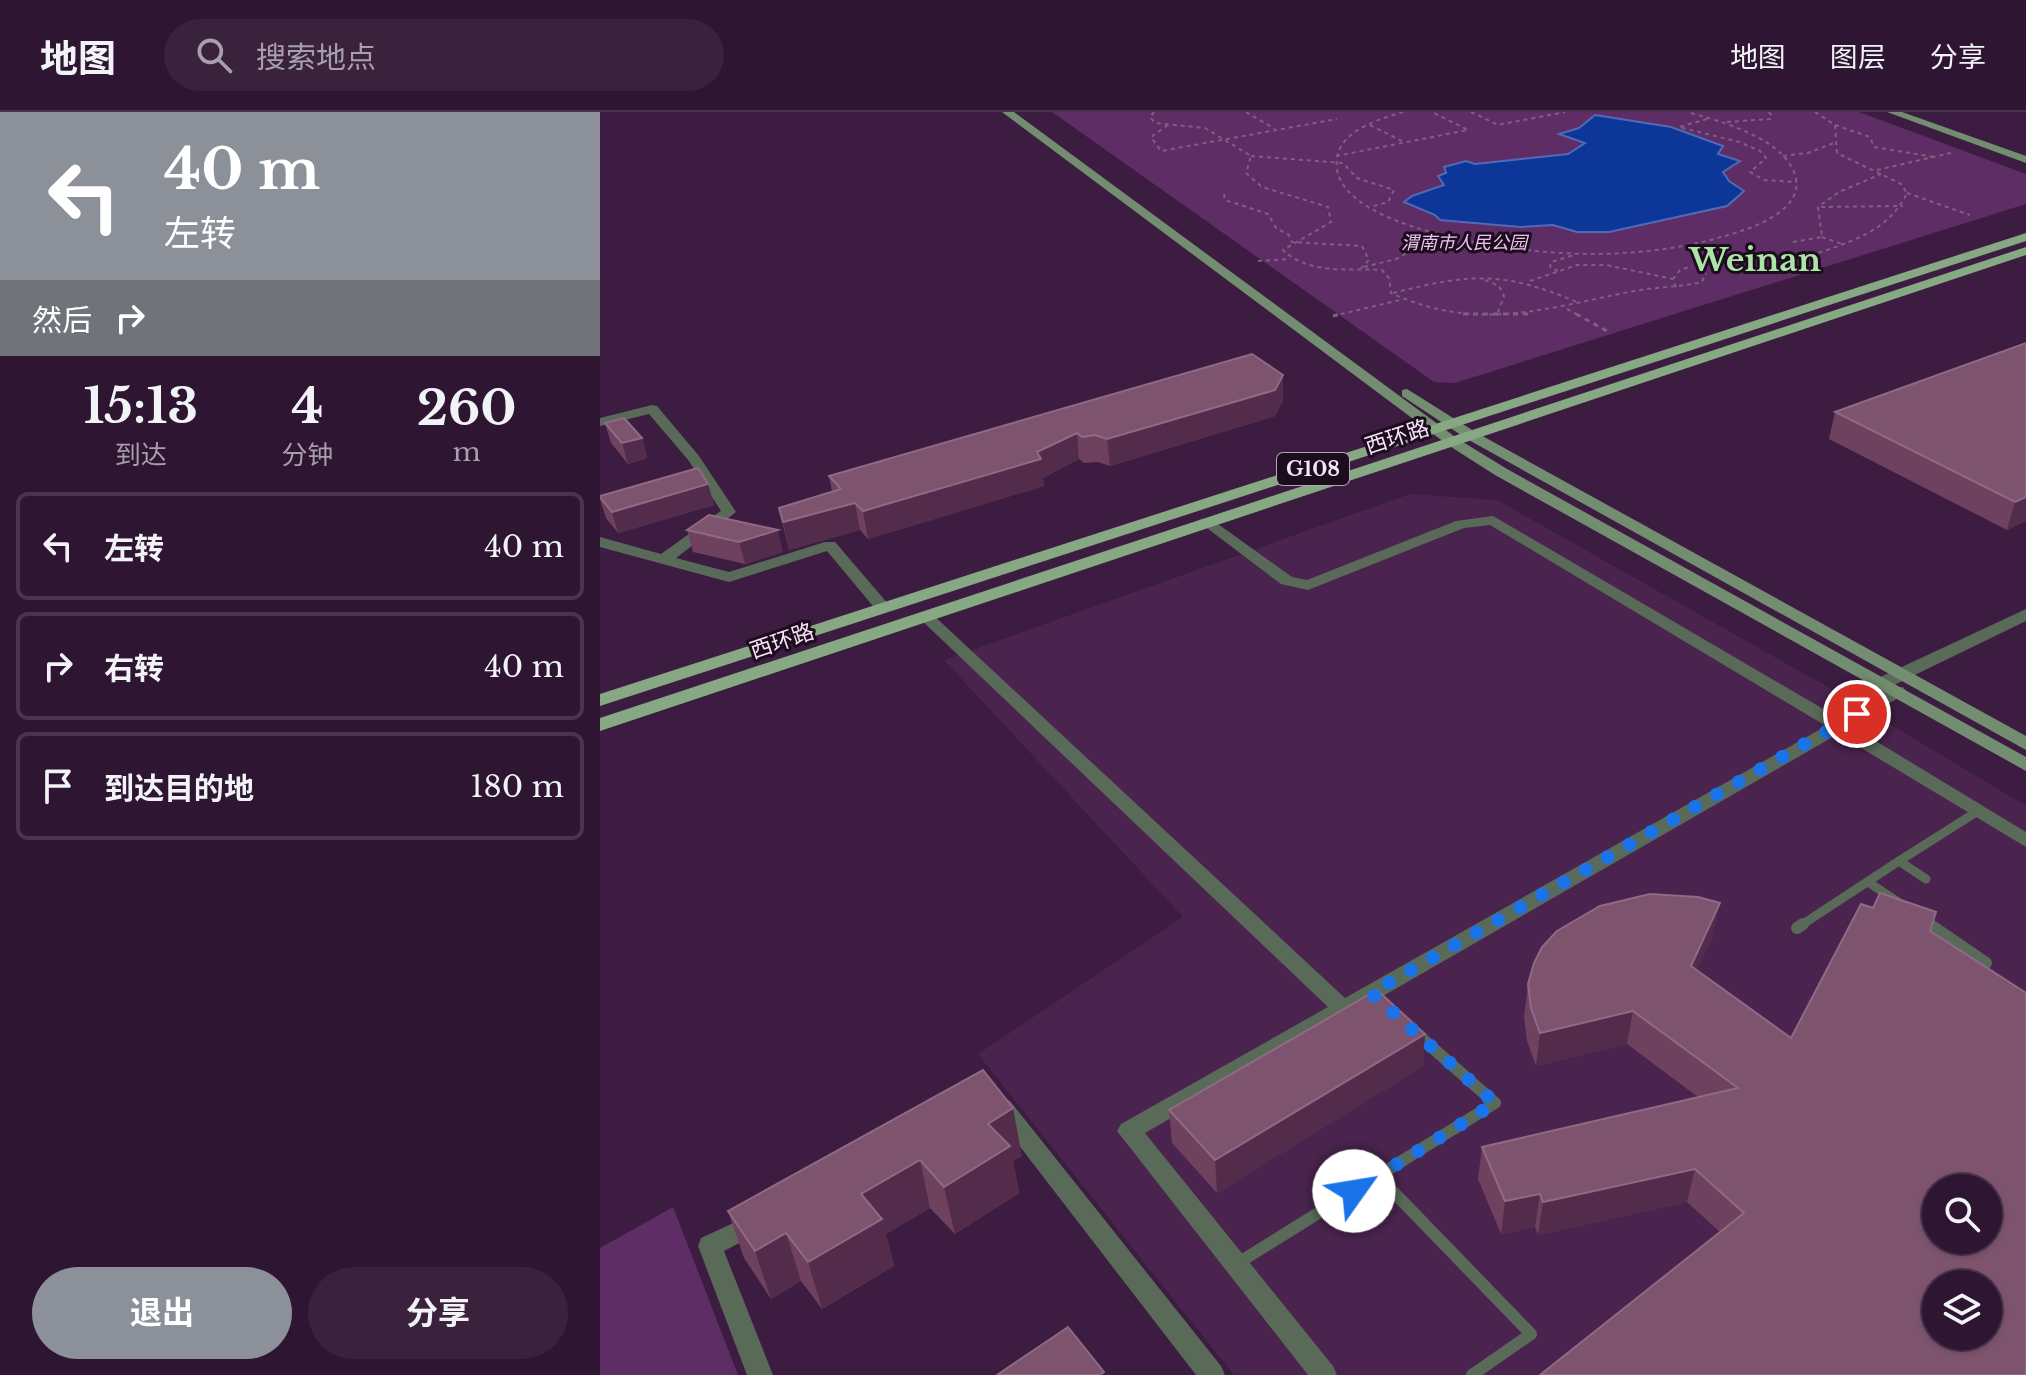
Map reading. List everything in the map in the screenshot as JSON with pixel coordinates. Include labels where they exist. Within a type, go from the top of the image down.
[{"type":"main road","points":[[1007,112],[1435,429],[1501,472],[1899,682],[2026,744]]},
{"type":"main road","points":[[1024,112],[1397,386],[1472,436],[1899,682],[2026,765]]},
{"type":"main road","points":[[1892,112],[2026,157]]},
{"type":"main road","points":[[1907,112],[2026,157]]},
{"type":"main road","name":"西环路","points":[[600,700],[2026,237]]},
{"type":"main road","name":"西环路","points":[[600,725],[2026,251]]},
{"type":"street","points":[[600,422],[652,409],[694,459],[729,512],[664,559]]},
{"type":"street","points":[[1206,522],[1287,581],[1308,585],[1461,524],[1493,520],[2026,841]]},
{"type":"street","points":[[600,542],[729,577],[830,545],[883,608]]},
{"type":"street","points":[[1324,1375],[1129,1131],[1343,1009],[1376,998],[1831,721],[2026,614]]},
{"type":"street","points":[[925,616],[1343,1009]]},
{"type":"street","points":[[1899,682],[2026,628]]},
{"type":"street","points":[[983,1109],[997,1102],[1212,1375]]},
{"type":"street","points":[[760,1375],[710,1246],[778,1212]]},
{"type":"lane","points":[[1797,928],[1978,811]]},
{"type":"lane","points":[[1899,861],[1926,879]]},
{"type":"lane","points":[[1868,882],[1986,963]]},
{"type":"lane","points":[[1235,1264],[1495,1103],[1405,1023]]},
{"type":"lane","points":[[1378,1176],[1531,1334],[1472,1375]]},
{"type":"path","points":[[1154,112],[1150,117],[1155,123],[1205,128],[1251,156],[1343,163],[1357,178],[1394,190],[1388,202],[1369,207]]},
{"type":"path","points":[[1246,112],[1275,129]]},
{"type":"path","points":[[1403,112],[1353,135],[1336,156],[1340,182],[1369,207],[1440,235],[1492,245],[1578,253],[1682,246],[1740,232],[1778,213],[1792,199],[1797,182],[1792,166],[1783,156],[1761,140],[1723,123],[1687,112]]},
{"type":"path","points":[[1336,156],[1468,130],[1432,112]]},
{"type":"path","points":[[1471,112],[1498,125],[1565,112]]},
{"type":"path","points":[[1723,123],[1770,119],[1772,115],[1768,112]]},
{"type":"path","points":[[1815,112],[1835,125],[1863,132],[1870,137],[1874,147],[1934,157]]},
{"type":"path","points":[[1709,118],[1679,127],[1763,152],[1766,158],[1750,172],[1764,180],[1797,182]]},
{"type":"path","points":[[1168,125],[1151,137],[1161,151],[1337,119]]},
{"type":"path","points":[[1370,125],[1405,143]]},
{"type":"path","points":[[1835,125],[1837,153],[1901,184],[1907,193],[1970,215]]},
{"type":"path","points":[[1783,156],[1808,153],[1834,143]]},
{"type":"path","points":[[1875,171],[1955,152]]},
{"type":"path","points":[[1251,156],[1246,173],[1255,184],[1313,199],[1328,207],[1331,222],[1292,242],[1283,250],[1289,259]]},
{"type":"path","points":[[1818,207],[1839,192],[1881,174]]},
{"type":"path","points":[[1818,253],[1862,238],[1903,206],[1907,193]]},
{"type":"path","points":[[1224,194],[1225,200],[1236,205],[1268,214],[1276,228],[1289,235],[1292,242]]},
{"type":"path","points":[[1818,207],[1903,206]]},
{"type":"path","points":[[1818,207],[1822,237]]},
{"type":"path","points":[[1361,268],[1396,259],[1440,235]]},
{"type":"path","points":[[1793,242],[1822,237],[1843,245]]},
{"type":"path","points":[[1292,242],[1362,246],[1369,260],[1361,268]]},
{"type":"path","points":[[1558,271],[1550,267],[1551,262],[1578,253]]},
{"type":"path","points":[[1258,261],[1289,259],[1312,266],[1382,270],[1389,278],[1391,293]]},
{"type":"path","points":[[1527,282],[1577,265],[1606,265],[1673,279]]},
{"type":"path","points":[[1673,279],[1680,270],[1692,266]]},
{"type":"path","points":[[1391,293],[1424,306],[1497,315],[1565,308],[1646,289],[1702,282],[1706,273]]},
{"type":"path","points":[[1391,293],[1432,283],[1483,279],[1527,282],[1581,304]]},
{"type":"path","points":[[1483,279],[1499,286],[1504,296],[1497,315]]},
{"type":"path","points":[[1673,279],[1676,287]]},
{"type":"path","points":[[1333,316],[1403,299]]},
{"type":"path","points":[[1565,308],[1607,331]]},
{"type":"shaded area","points":[[1595,115],[1671,127],[1723,146],[1718,154],[1740,161],[1723,172],[1729,181],[1744,191],[1727,206],[1609,232],[1577,232],[1553,225],[1520,227],[1440,220],[1404,202],[1444,185],[1438,176],[1446,173],[1444,167],[1466,161],[1475,164],[1568,154],[1585,143],[1559,134],[1579,128]]},
{"type":"shaded area","points":[[1410,494],[1497,500],[1828,687],[2026,806],[2026,1375],[1234,1375],[978,1054],[1183,917],[944,660]]},
{"type":"green space","name":"渭南市人民公园","points":[[1052,112],[1859,112],[2026,174],[2026,204],[1455,383],[1434,382]]},
{"type":"green space","points":[[673,1207],[738,1375],[600,1375],[600,1248]]},
{"type":"building","points":[[2026,343],[2026,497],[2015,502],[1835,412]]},
{"type":"building","points":[[1252,354],[1283,375],[1275,390],[1107,439],[1095,435],[1082,437],[1077,433],[1037,452],[1041,459],[863,511],[855,503],[783,522],[779,508],[841,489],[829,476]]},
{"type":"building","points":[[624,418],[642,438],[622,443],[605,423]]},
{"type":"building","points":[[698,468],[708,484],[612,512],[600,497],[600,496]]},
{"type":"building","points":[[709,515],[778,530],[739,542],[687,530]]},
{"type":"building","points":[[1880,893],[1936,912],[1930,931],[2026,993],[2026,1375],[1540,1375],[1744,1213],[1695,1169],[1543,1202],[1540,1194],[1505,1201],[1482,1147],[1738,1088],[1633,1011],[1540,1033],[1531,1008],[1528,984],[1542,947],[1557,931],[1600,906],[1650,894],[1698,897],[1720,903],[1691,966],[1791,1038],[1861,904],[1873,908]]},
{"type":"building","points":[[1377,990],[1425,1034],[1215,1160],[1169,1110]]},
{"type":"building","points":[[983,1070],[1013,1108],[988,1124],[1010,1146],[944,1187],[920,1160],[861,1194],[882,1219],[808,1262],[786,1233],[755,1251],[728,1211]]},
{"type":"building","points":[[1068,1327],[1104,1372],[1100,1375],[997,1375]]},
{"type":"district","name":"Weinan","points":[[1755,260]]},
{"type":"route","points":[[1354,1191],[1495,1103],[1371,993],[1857,714]]}]
